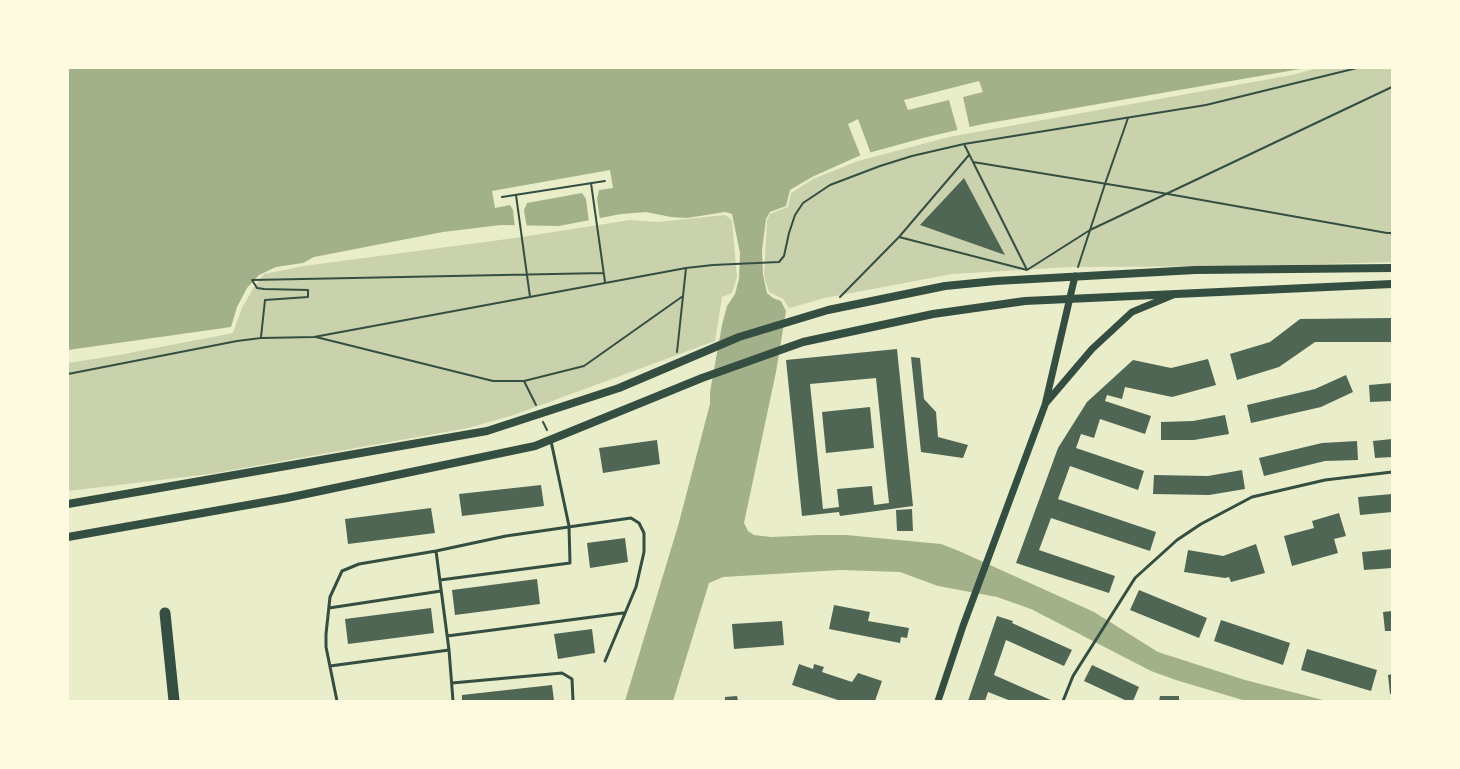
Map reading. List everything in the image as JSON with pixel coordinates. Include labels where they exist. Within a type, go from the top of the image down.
[{"type":"highway","points":[[165,613],[174,701]]},
{"type":"main road","points":[[68,504],[487,431],[619,388],[739,337],[828,310],[945,286],[1075,276],[1195,270],[1392,268]]},
{"type":"main road","points":[[68,537],[287,498],[536,446],[702,378],[803,342],[932,314],[1025,301],[1070,298],[1392,284]]},
{"type":"street","points":[[938,701],[994,540],[1045,405],[1075,276]]},
{"type":"street","points":[[1045,405],[1092,349],[1132,312],[1175,294]]},
{"type":"lane","points":[[440,580],[570,563],[569,526],[550,439]]},
{"type":"lane","points":[[1063,701],[1073,676],[1135,578],[1177,540],[1201,524],[1252,497],[1325,480],[1392,472]]},
{"type":"lane","points":[[337,701],[326,647],[330,596],[342,571],[359,564],[436,551],[506,536],[631,518],[639,523],[644,533],[644,552],[636,587],[605,660]]},
{"type":"lane","points":[[436,551],[449,650],[453,701]]},
{"type":"lane","points":[[329,608],[441,591]]},
{"type":"lane","points":[[447,636],[624,613]]},
{"type":"lane","points":[[330,666],[449,650]]},
{"type":"lane","points":[[452,683],[562,673],[572,679],[573,701]]},
{"type":"path","points":[[68,374],[261,338],[314,337],[686,268],[724,264],[779,262],[784,256],[795,215],[803,203],[830,185],[906,158],[964,144],[1206,105],[1357,68]]},
{"type":"path","points":[[899,237],[1027,270],[1090,230],[1392,87]]},
{"type":"path","points":[[1075,276],[1105,184],[1129,118]]},
{"type":"path","points":[[964,144],[1027,270],[1033,279]]},
{"type":"path","points":[[828,310],[899,237],[970,155]]},
{"type":"path","points":[[973,162],[1392,233]]},
{"type":"path","points":[[502,197],[605,180]]},
{"type":"path","points":[[591,182],[603,273],[606,282]]},
{"type":"path","points":[[516,195],[530,297]]},
{"type":"path","points":[[676,364],[686,268]]},
{"type":"path","points":[[261,338],[265,300],[308,297],[308,290],[257,288],[252,280],[603,273]]},
{"type":"path","points":[[314,337],[493,381],[524,381],[584,366],[683,296]]},
{"type":"shaded area","points":[[68,68],[1306,68],[983,124],[923,138],[861,155],[812,177],[790,190],[786,206],[770,212],[766,219],[762,250],[763,275],[767,293],[773,298],[781,301],[786,311],[776,372],[744,523],[748,531],[754,535],[771,537],[846,535],[941,544],[1094,612],[1158,652],[1245,680],[1327,701],[1246,701],[1151,671],[1031,609],[997,597],[938,586],[900,572],[841,570],[723,577],[709,583],[673,701],[625,701],[678,526],[710,404],[710,392],[722,325],[727,306],[735,294],[739,279],[740,253],[732,214],[725,212],[687,218],[671,217],[646,212],[621,214],[559,226],[501,225],[443,232],[314,257],[303,263],[276,267],[259,275],[247,288],[237,307],[231,327],[68,350]]},
{"type":"shaded area","points":[[1318,68],[1392,68],[1392,262],[1257,266],[1070,267],[952,274],[825,298],[789,308],[783,299],[769,292],[764,276],[767,220],[770,214],[788,207],[791,193],[813,179],[858,161],[949,137],[1292,75]]},
{"type":"shaded area","points":[[725,215],[732,220],[737,277],[732,293],[722,297],[715,341],[514,415],[468,428],[210,474],[68,491],[68,363],[119,355],[233,333],[242,308],[254,287],[264,274],[304,266],[515,238],[630,220],[658,222]]},
{"type":"pier","points":[[979,81],[983,92],[963,97],[970,129],[958,132],[949,100],[908,110],[904,100]]},
{"type":"pier","points":[[858,119],[871,154],[861,157],[848,124]]},
{"type":"pier","points":[[610,170],[613,188],[599,190],[597,199],[600,220],[589,222],[586,199],[582,193],[527,203],[524,210],[527,228],[515,228],[513,210],[510,205],[495,208],[492,191]]},
{"type":"building","points":[[964,178],[1005,255],[920,225]]},
{"type":"building","points":[[1392,318],[1392,342],[1315,342],[1279,367],[1237,380],[1230,354],[1270,342],[1300,319]]},
{"type":"building","points":[[897,349],[913,506],[840,516],[839,512],[802,516],[786,360]],"holes":[[[876,378],[889,503],[874,505],[872,486],[837,489],[839,507],[823,509],[810,384]]]},
{"type":"building","points":[[911,357],[920,358],[924,399],[936,412],[938,437],[968,445],[963,458],[921,452]]},
{"type":"building","points":[[1208,359],[1216,385],[1172,397],[1125,387],[1122,399],[1107,395],[1105,401],[1151,416],[1145,434],[1100,419],[1094,438],[1081,434],[1076,448],[1144,471],[1138,490],[1070,466],[1058,499],[1156,532],[1150,551],[1051,518],[1039,550],[1115,576],[1109,593],[1016,563],[1058,448],[1087,402],[1133,360],[1171,368]]},
{"type":"building","points":[[1346,375],[1353,392],[1321,407],[1251,423],[1247,405],[1315,389]]},
{"type":"building","points":[[1392,383],[1392,401],[1370,402],[1369,385]]},
{"type":"building","points":[[870,407],[874,448],[826,453],[822,412]]},
{"type":"building","points":[[1225,415],[1229,434],[1194,440],[1161,440],[1161,422],[1193,421]]},
{"type":"building","points":[[1392,439],[1392,457],[1375,458],[1373,441]]},
{"type":"building","points":[[657,440],[660,464],[603,473],[599,448]]},
{"type":"building","points":[[1357,441],[1358,460],[1325,461],[1264,476],[1259,458],[1322,443]]},
{"type":"building","points":[[1242,470],[1245,489],[1209,495],[1153,494],[1154,475],[1208,476]]},
{"type":"building","points":[[541,485],[544,506],[462,516],[459,494]]},
{"type":"building","points":[[1392,494],[1392,512],[1360,515],[1358,497]]},
{"type":"building","points":[[431,508],[435,533],[348,544],[345,519]]},
{"type":"building","points":[[912,509],[913,531],[897,531],[896,510]]},
{"type":"building","points":[[1339,513],[1346,536],[1334,539],[1338,553],[1292,566],[1284,536],[1314,528],[1312,521]]},
{"type":"building","points":[[625,538],[628,562],[590,568],[587,543]]},
{"type":"building","points":[[1256,544],[1265,573],[1231,582],[1229,577],[1225,578],[1184,572],[1188,550],[1223,556]]},
{"type":"building","points":[[1392,549],[1392,568],[1364,570],[1362,552]]},
{"type":"building","points":[[537,579],[540,604],[455,615],[452,590]]},
{"type":"building","points":[[1139,590],[1207,618],[1199,638],[1130,610]]},
{"type":"building","points":[[834,605],[870,612],[868,621],[909,628],[907,638],[901,637],[900,643],[829,629]]},
{"type":"building","points":[[431,608],[434,633],[348,644],[345,619]]},
{"type":"building","points":[[1392,611],[1392,631],[1385,631],[1383,612]]},
{"type":"building","points":[[997,616],[1013,621],[1012,623],[1072,650],[1064,666],[1006,640],[994,675],[1053,701],[1011,701],[988,692],[985,701],[968,701]]},
{"type":"building","points":[[1221,620],[1290,643],[1283,665],[1214,641]]},
{"type":"building","points":[[782,621],[784,645],[734,649],[732,624]]},
{"type":"building","points":[[592,629],[595,653],[558,659],[554,634]]},
{"type":"building","points":[[1307,649],[1377,670],[1371,691],[1301,670]]},
{"type":"building","points":[[799,664],[813,669],[814,664],[824,667],[822,672],[852,682],[858,673],[882,681],[875,701],[841,701],[792,685]]},
{"type":"building","points":[[1092,665],[1139,687],[1133,701],[1127,701],[1084,681]]},
{"type":"building","points":[[1392,674],[1392,694],[1390,694],[1388,675]]},
{"type":"building","points":[[552,685],[554,701],[462,701],[462,695]]},
{"type":"building","points":[[737,696],[738,701],[725,701],[725,697]]},
{"type":"building","points":[[1160,696],[1179,696],[1179,701],[1159,701]]}]
